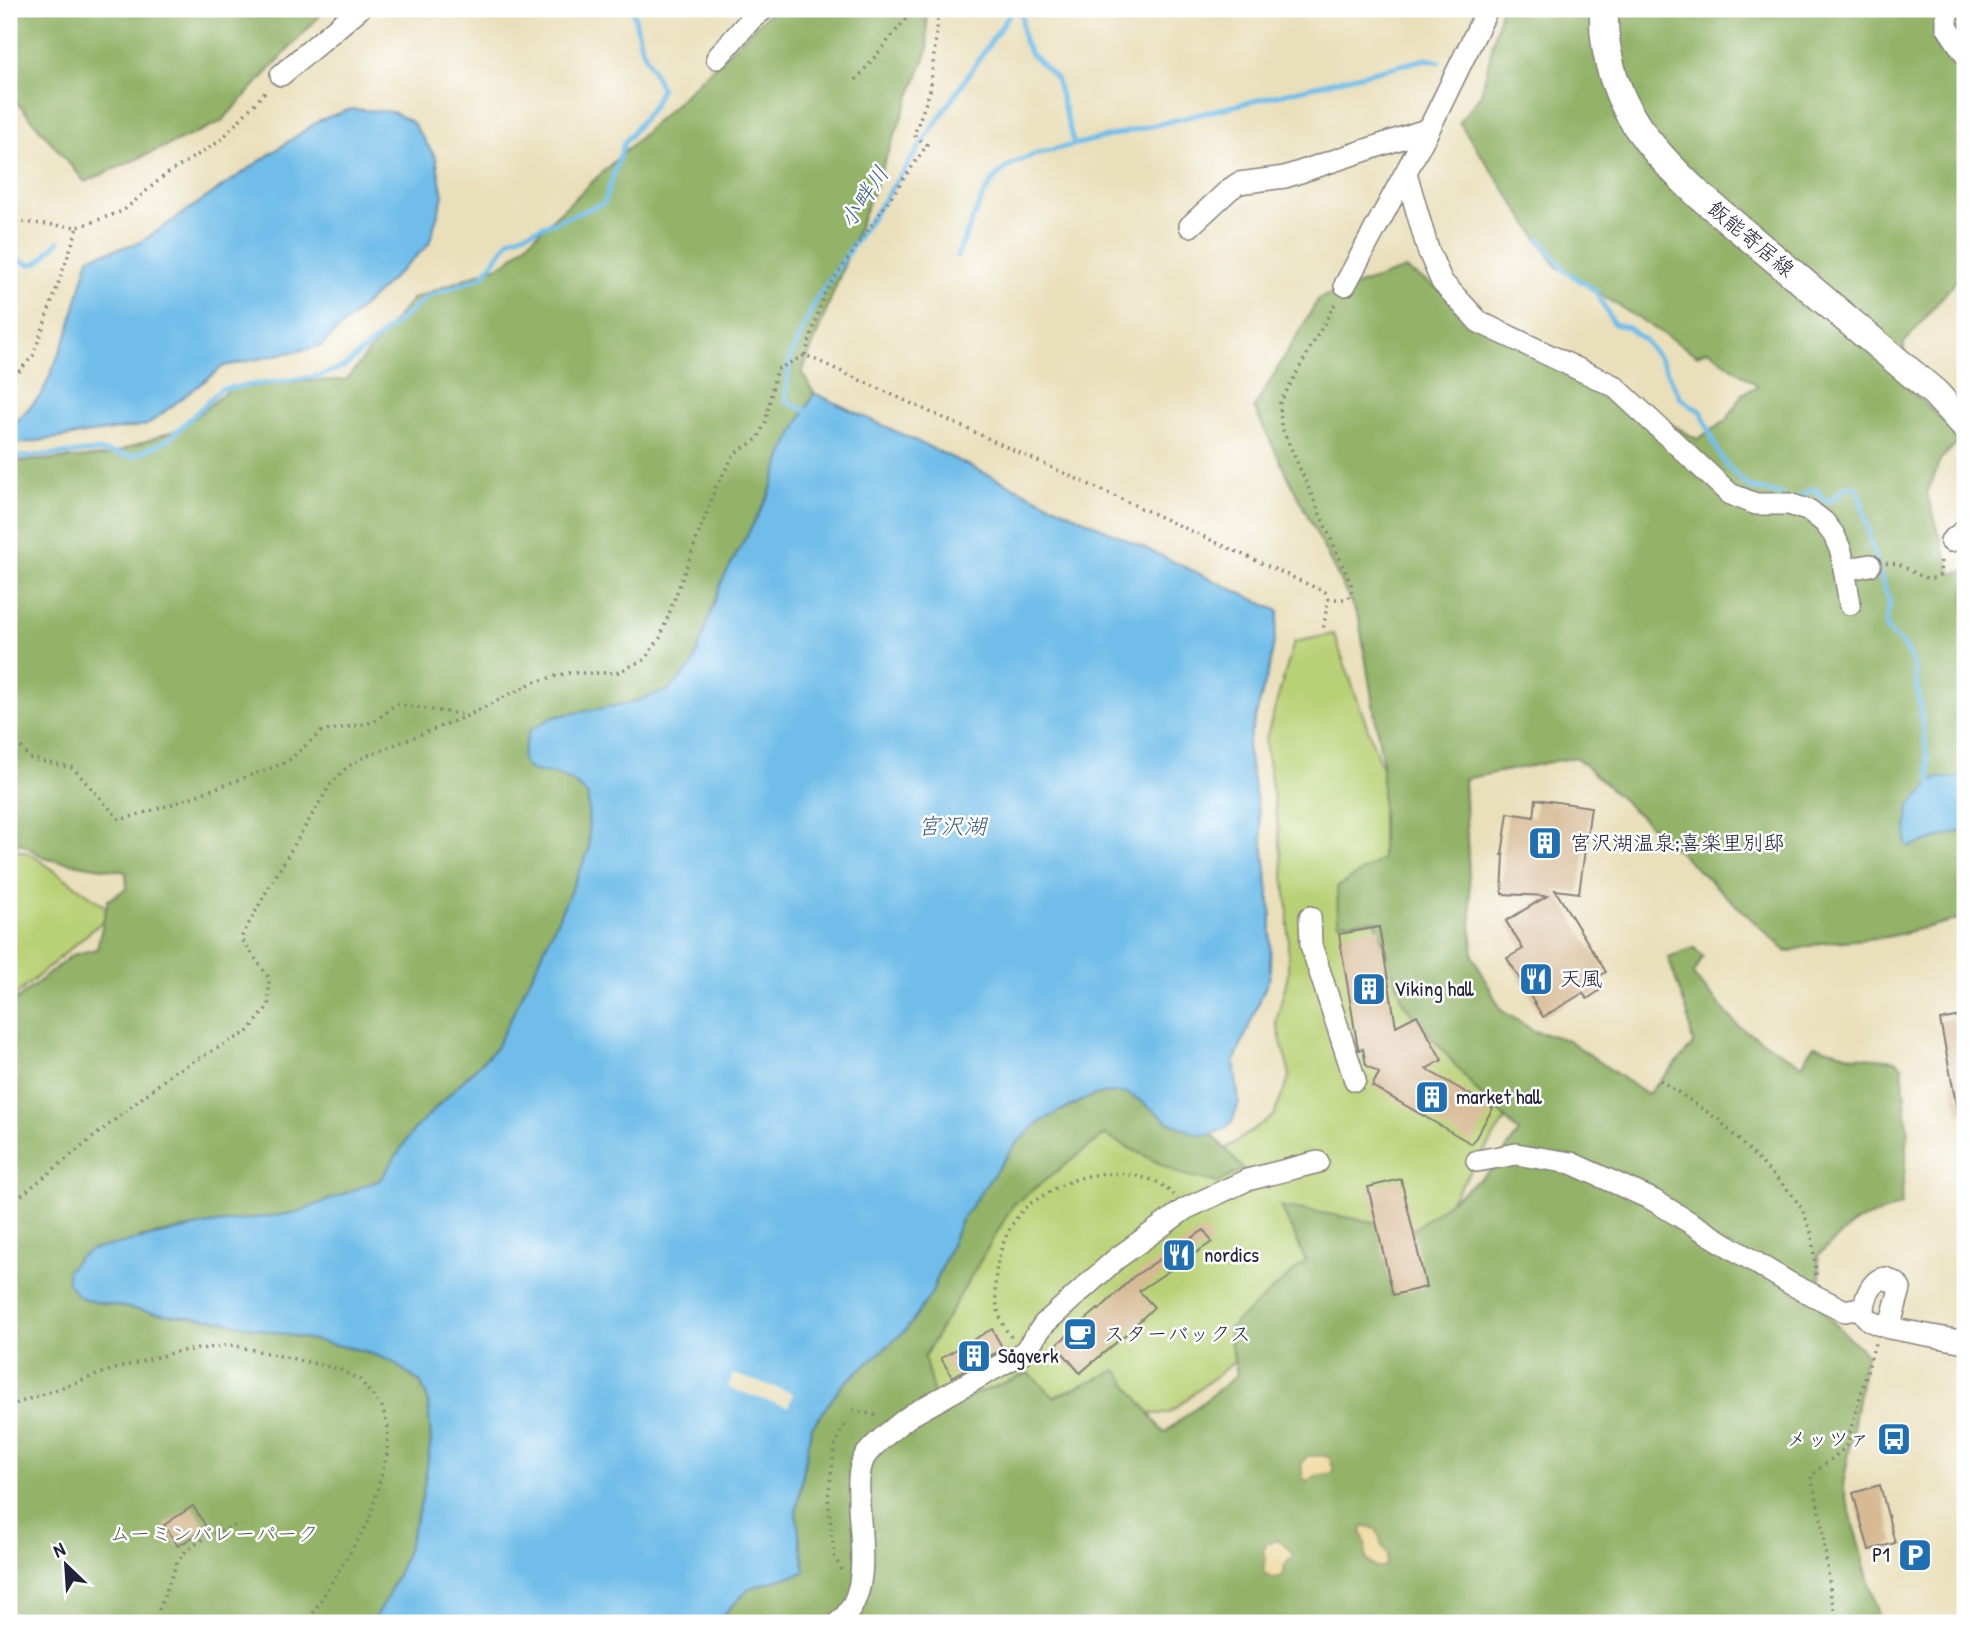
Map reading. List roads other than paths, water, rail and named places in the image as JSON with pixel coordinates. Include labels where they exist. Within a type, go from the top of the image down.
[{"type":"main road","name":"飯能寄居線","points":[[1604,9],[1605,49],[1615,82],[1645,139],[1699,195],[1935,393],[1965,426]]},
{"type":"street","points":[[281,75],[359,9]]},
{"type":"street","points":[[717,58],[751,19],[764,9]]},
{"type":"street","points":[[1345,285],[1429,129],[1486,9]]},
{"type":"street","points":[[1947,9],[1947,27],[1965,54]]},
{"type":"street","points":[[1190,226],[1239,183],[1285,177],[1429,129]]},
{"type":"street","points":[[1406,173],[1428,250],[1442,282],[1479,322],[1614,386],[1730,494],[1756,504],[1789,504],[1810,511],[1824,522],[1841,551],[1850,604]]},
{"type":"street","points":[[1844,570],[1870,565]]},
{"type":"street","points":[[1310,917],[1311,945],[1355,1080]]},
{"type":"street","points":[[1477,1161],[1516,1154],[1571,1163],[1653,1200],[1791,1284],[1819,1298],[1846,1311],[1864,1307]]},
{"type":"street","points":[[838,1623],[847,1616],[861,1583],[858,1480],[865,1456],[913,1414],[1024,1352],[1044,1324],[1106,1268],[1185,1209],[1247,1180],[1318,1162]]},
{"type":"street","points":[[1885,1326],[1900,1289],[1897,1284],[1885,1278],[1873,1284],[1864,1307],[1866,1318],[1885,1326],[1965,1342]]},
{"type":"water","points":[[351,109],[393,112],[412,122],[436,158],[443,196],[429,244],[321,346],[224,366],[147,425],[9,445],[9,429],[42,394],[68,333],[89,257],[141,242],[320,120]]},
{"type":"water","name":"宮沢湖","points":[[814,393],[1279,611],[1270,665],[1247,747],[1261,827],[1271,912],[1270,976],[1234,1062],[1239,1103],[1232,1122],[1224,1129],[1212,1134],[1198,1135],[1169,1122],[1128,1094],[1112,1092],[1094,1095],[1037,1124],[1014,1146],[961,1220],[931,1294],[906,1330],[842,1385],[811,1428],[796,1513],[805,1572],[750,1588],[715,1623],[371,1623],[387,1598],[404,1559],[422,1499],[431,1440],[428,1400],[421,1383],[391,1361],[364,1351],[213,1319],[155,1313],[86,1300],[76,1294],[68,1282],[67,1271],[79,1257],[91,1250],[209,1224],[295,1213],[380,1180],[413,1131],[496,1048],[589,850],[588,796],[570,780],[527,768],[522,756],[529,731],[553,717],[629,703],[669,690],[692,666],[722,581],[769,495],[783,454]]},
{"type":"water","points":[[1937,778],[1965,778],[1965,830],[1909,847],[1906,843],[1909,806]]},
{"type":"waterway","points":[[9,458],[99,451],[134,456],[169,439],[221,389],[320,376],[345,366],[427,297],[483,276],[510,239],[604,203],[624,143],[653,106],[661,88],[641,46],[633,9]]},
{"type":"waterway","name":"小畔川","points":[[805,410],[785,401],[790,358],[816,300],[1013,9]]},
{"type":"waterway","points":[[1023,9],[1024,42],[1031,54],[1056,78],[1074,145]]},
{"type":"waterway","points":[[957,256],[994,179],[1009,166],[1036,154],[1426,59],[1439,62]]},
{"type":"waterway","points":[[1540,239],[1565,271],[1596,292],[1614,324],[1629,328],[1644,340],[1662,362],[1680,397],[1701,411],[1718,453],[1728,467],[1749,487],[1783,495]]},
{"type":"waterway","points":[[9,254],[32,264],[41,260],[59,242]]},
{"type":"waterway","points":[[1796,498],[1800,499],[1810,489],[1817,490],[1825,501],[1833,499],[1849,487],[1854,486],[1859,492],[1877,568],[1890,602],[1886,628],[1906,648],[1914,667],[1931,784]]},
{"type":"place","name":"宮沢湖温泉;喜楽里別邸","points":[[1545,843]]},
{"type":"place","name":"天風","points":[[1536,979]]},
{"type":"place","name":"Viking hall","points":[[1369,989]]},
{"type":"place","name":"market hall","points":[[1432,1097]]},
{"type":"place","name":"nordics","points":[[1179,1255]]},
{"type":"place","name":"スターバックス","points":[[1080,1334]]},
{"type":"place","name":"Sågverk","points":[[974,1356]]},
{"type":"place","name":"メッツァ","points":[[1894,1439]]},
{"type":"place","name":"P1","points":[[1915,1555]]},
{"type":"park label","name":"ムーミンバレーパーク","points":[[214,1534]]}]
